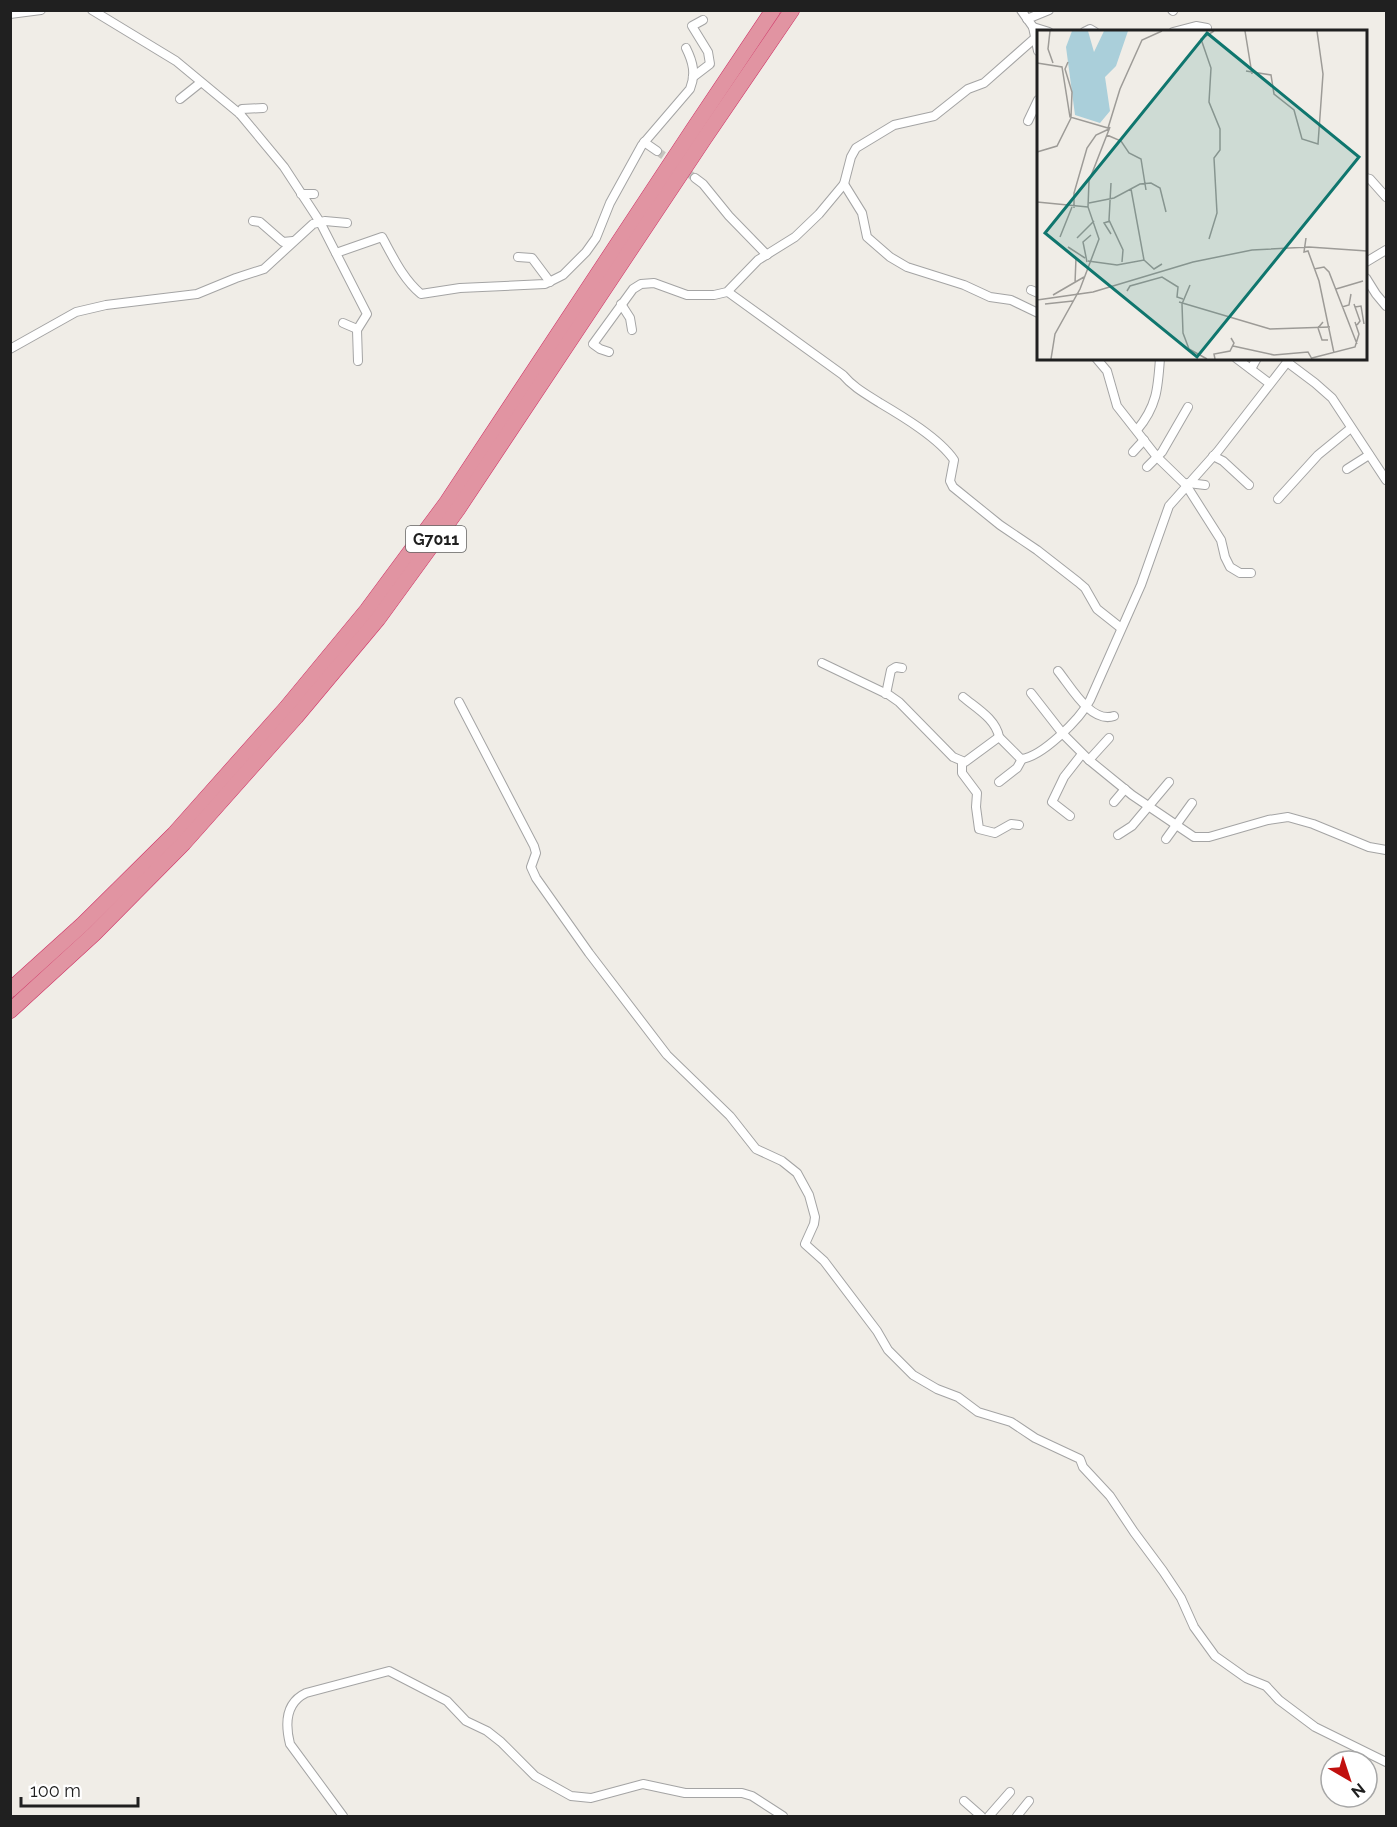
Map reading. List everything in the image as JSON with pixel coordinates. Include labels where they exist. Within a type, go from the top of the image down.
[{"type":"highway","name":"G7011","points":[[10,990],[83,924],[174,834],[286,708],[367,610],[447,502],[773,10]]},
{"type":"highway","name":"G7011","points":[[10,1011],[94,934],[184,843],[296,717],[378,619],[458,509],[792,10]]},
{"type":"street","points":[[10,14],[41,10]]},
{"type":"street","points":[[92,10],[176,61],[240,114],[284,167],[319,221],[367,314],[357,329],[358,361]]},
{"type":"street","points":[[1021,10],[1033,27],[1037,47]]},
{"type":"street","points":[[1027,20],[1049,10]]},
{"type":"street","points":[[693,77],[710,64],[709,55],[693,26],[703,20]]},
{"type":"street","points":[[1181,30],[1196,26],[1207,28]]},
{"type":"street","points":[[1033,27],[1043,30]]},
{"type":"street","points":[[609,352],[593,344],[633,289],[648,283],[660,284],[687,295],[714,295],[728,292],[758,260],[804,230],[844,184],[851,157],[856,148],[894,124],[934,116],[968,89],[984,83],[1035,38]]},
{"type":"street","points":[[686,48],[693,62],[702,71]]},
{"type":"street","points":[[336,253],[382,237],[398,266],[412,286],[421,294],[460,288],[523,286],[550,282],[563,275],[586,252],[596,238],[610,203],[644,142],[686,94],[693,77],[693,62]]},
{"type":"street","points":[[180,99],[200,82]]},
{"type":"street","points":[[1028,121],[1037,102]]},
{"type":"street","points":[[240,114],[242,109],[263,108]]},
{"type":"street","points":[[644,142],[657,151]]},
{"type":"street","points":[[695,178],[767,255]]},
{"type":"street","points":[[1367,178],[1386,197]]},
{"type":"street","points":[[844,184],[862,213],[867,237],[890,257],[907,267],[964,285],[990,297],[1016,302],[1037,312]]},
{"type":"street","points":[[302,194],[314,194]]},
{"type":"street","points":[[253,221],[260,222],[283,242],[294,241]]},
{"type":"street","points":[[10,350],[76,312],[106,305],[197,294],[264,269],[308,227],[319,221],[346,223]]},
{"type":"street","points":[[1367,261],[1386,250]]},
{"type":"street","points":[[518,257],[532,258],[550,282]]},
{"type":"street","points":[[1369,288],[1386,306]]},
{"type":"street","points":[[728,292],[843,375],[851,385],[910,421],[945,450],[954,460],[950,481],[953,487],[1000,525],[1078,582],[1085,588],[1096,609],[1121,628]]},
{"type":"street","points":[[621,304],[630,318],[632,330]]},
{"type":"street","points":[[343,323],[357,329]]},
{"type":"street","points":[[1098,360],[1107,371],[1115,403],[1157,457],[1187,484],[1221,540],[1230,567],[1240,573],[1251,573]]},
{"type":"street","points":[[1137,430],[1156,398],[1159,387],[1160,360]]},
{"type":"street","points":[[1239,360],[1269,382]]},
{"type":"street","points":[[1251,369],[1256,360]]},
{"type":"street","points":[[999,782],[1017,768],[1022,759],[1034,754],[1063,734],[1087,707],[1143,579],[1169,506],[1213,456],[1287,360],[1332,399],[1386,480]]},
{"type":"street","points":[[1147,467],[1157,457],[1188,407]]},
{"type":"street","points":[[1278,499],[1318,455],[1351,428]]},
{"type":"street","points":[[1133,452],[1144,440]]},
{"type":"street","points":[[1347,469],[1369,455]]},
{"type":"street","points":[[1213,456],[1237,472],[1249,485]]},
{"type":"street","points":[[1187,484],[1205,485]]},
{"type":"street","points":[[822,663],[886,694],[905,707],[953,757],[962,762],[999,737]]},
{"type":"street","points":[[886,694],[891,670],[896,667],[903,669]]},
{"type":"street","points":[[1058,671],[1092,712],[1101,717],[1114,716]]},
{"type":"street","points":[[1031,693],[1063,734],[1085,757],[1125,789],[1194,837],[1203,838],[1268,820],[1288,818],[1313,824],[1369,847],[1386,850]]},
{"type":"street","points":[[963,697],[990,720],[999,737],[1022,759]]},
{"type":"street","points":[[459,702],[534,846],[536,853],[531,867],[536,878],[589,953],[667,1055],[730,1116],[756,1149],[782,1161],[797,1173],[809,1195],[815,1217],[805,1244],[830,1268],[877,1331],[888,1350],[917,1378],[958,1397],[978,1412],[1011,1422],[1030,1436],[1080,1459],[1085,1470],[1110,1496],[1163,1570],[1181,1598],[1194,1627],[1215,1656],[1246,1678],[1266,1686],[1315,1727],[1386,1762]]},
{"type":"street","points":[[1070,816],[1053,802],[1053,798],[1064,777],[1109,738]]},
{"type":"street","points":[[962,762],[962,773],[977,793],[979,829],[995,833],[1011,824],[1019,825]]},
{"type":"street","points":[[1118,835],[1132,826],[1169,782]]},
{"type":"street","points":[[1114,802],[1125,789]]},
{"type":"street","points":[[1166,839],[1192,803]]},
{"type":"street","points":[[342,1816],[290,1744],[286,1731],[288,1714],[295,1700],[306,1693],[388,1671],[447,1701],[466,1721],[487,1731],[501,1742],[535,1776],[571,1796],[591,1798],[643,1784],[684,1793],[742,1793],[762,1802],[783,1816]]},
{"type":"street","points":[[989,1816],[1011,1792]]},
{"type":"street","points":[[964,1801],[981,1816]]},
{"type":"street","points":[[1017,1816],[1029,1801]]},
{"type":"tunnel","points":[[657,151],[695,178]]}]
